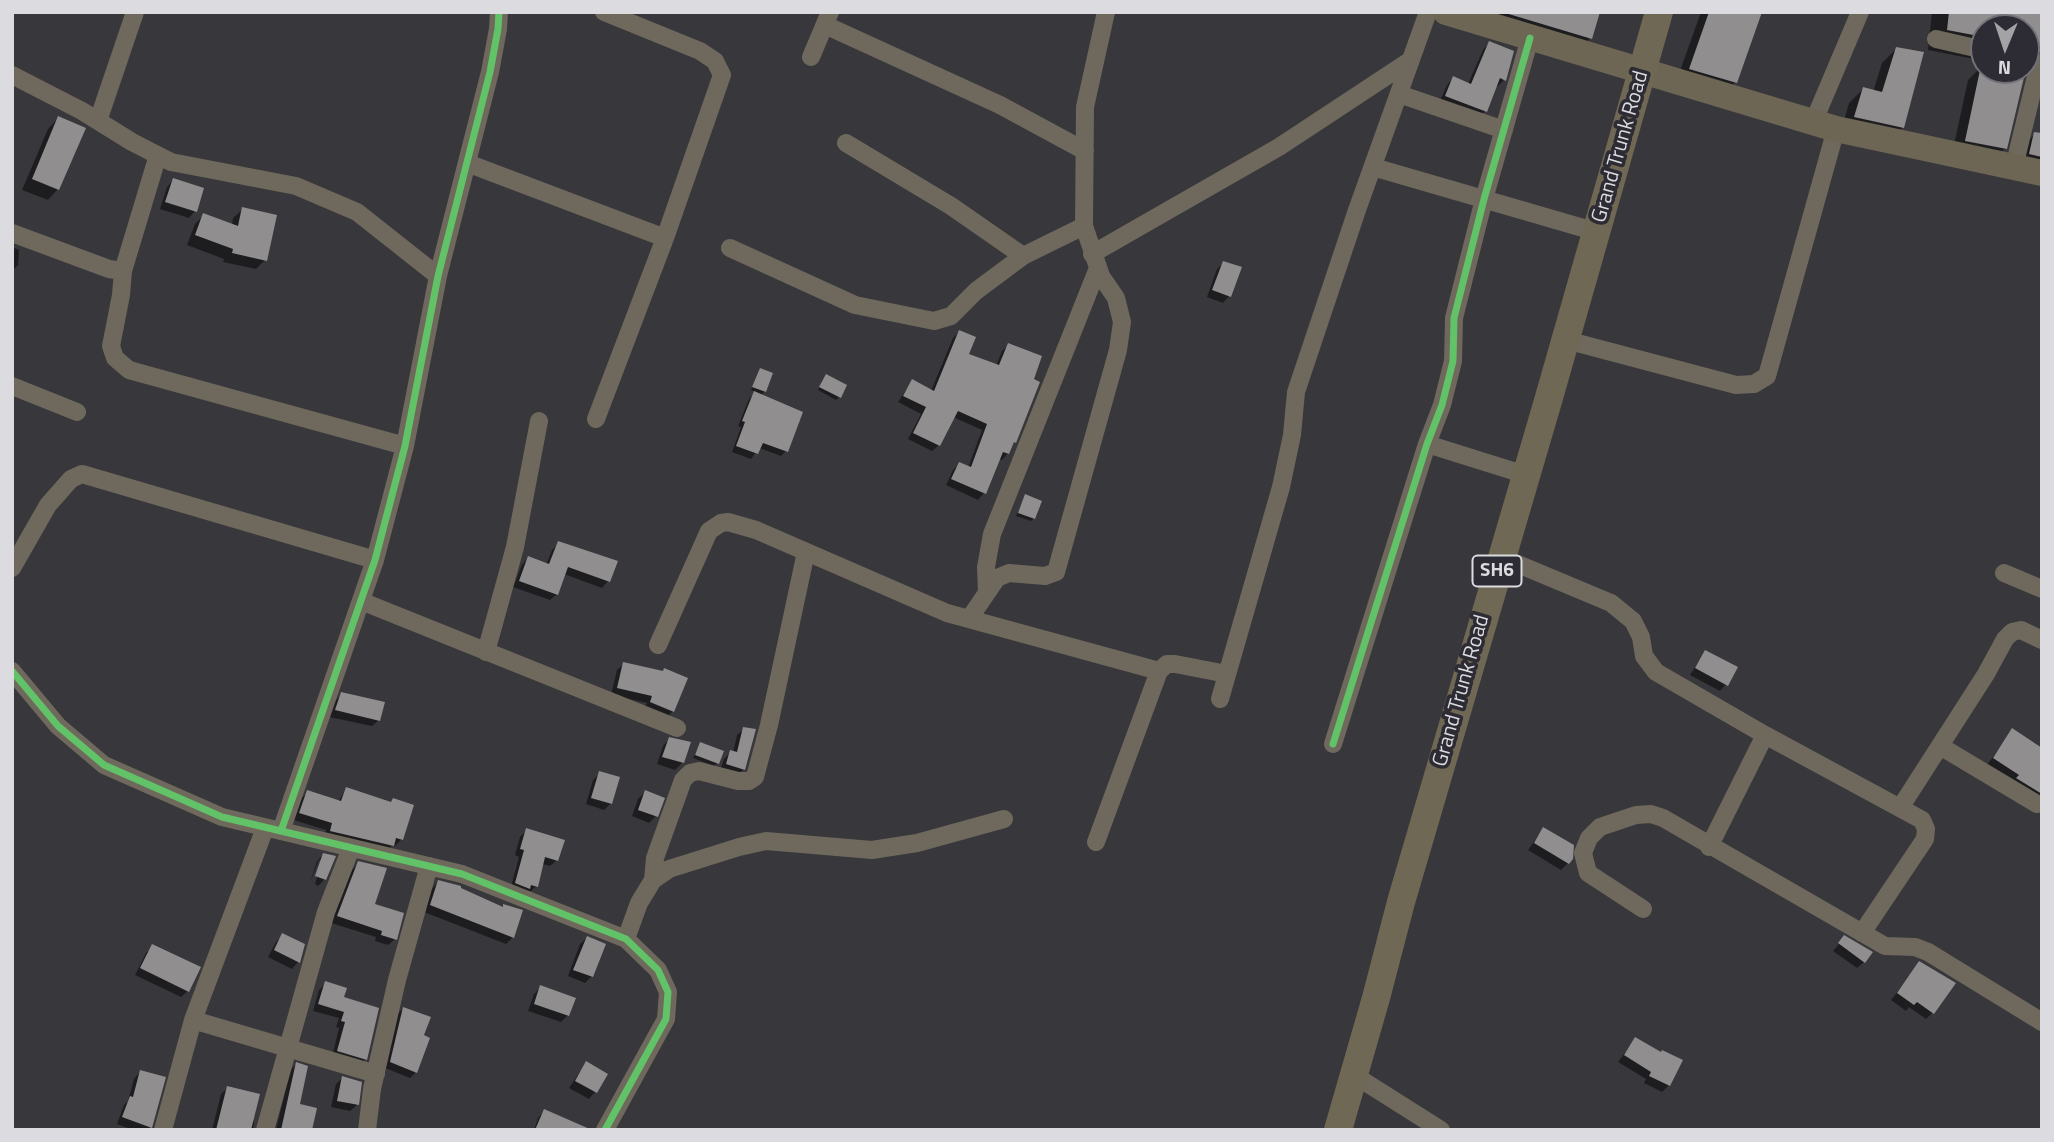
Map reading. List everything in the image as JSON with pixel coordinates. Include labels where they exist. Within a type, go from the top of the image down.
[{"type":"main road","name":"Grand Trunk Road","points":[[1338,1130],[1401,902],[1660,12]]},
{"type":"street","points":[[98,121],[135,12]]},
{"type":"street","points":[[163,1130],[193,1020],[273,830],[375,560],[405,446],[438,276],[490,72],[499,12]]},
{"type":"street","points":[[596,419],[722,75],[715,61],[700,51],[604,12]]},
{"type":"street","points":[[969,619],[996,578],[1009,573],[1045,576],[1056,572],[1118,350],[1122,322],[1116,298],[1095,261],[1084,226],[1085,107],[1106,12]]},
{"type":"street","points":[[1220,699],[1281,487],[1292,435],[1296,392],[1428,12]]},
{"type":"street","points":[[1446,12],[1824,126],[2042,173]]},
{"type":"street","points":[[1566,340],[1736,385],[1754,384],[1766,376],[1824,126],[1860,12]]},
{"type":"street","points":[[811,58],[828,19],[1085,151]]},
{"type":"street","points":[[1333,744],[1427,444],[1442,405],[1453,361],[1454,318],[1483,199],[1530,38]]},
{"type":"street","points":[[1936,39],[1970,47]]},
{"type":"street","points":[[987,592],[986,567],[992,534],[1095,261],[1279,147],[1411,60]]},
{"type":"street","points":[[12,75],[172,162],[296,186],[356,212],[438,276]]},
{"type":"street","points":[[2014,167],[2031,84]]},
{"type":"street","points":[[1399,94],[1504,130]]},
{"type":"street","points":[[846,143],[951,206],[1023,256]]},
{"type":"street","points":[[158,155],[122,271],[121,295],[111,346],[115,358],[129,370],[405,446]]},
{"type":"street","points":[[467,163],[664,238]]},
{"type":"street","points":[[1373,167],[1597,232]]},
{"type":"street","points":[[730,248],[855,305],[934,321],[951,316],[976,291],[1023,256],[1084,226]]},
{"type":"street","points":[[12,233],[109,269],[122,271]]},
{"type":"street","points":[[12,386],[77,412]]},
{"type":"street","points":[[486,652],[515,547],[539,421]]},
{"type":"street","points":[[1427,444],[1526,475]]},
{"type":"street","points":[[12,568],[48,505],[71,479],[82,474],[375,560]]},
{"type":"street","points":[[658,645],[709,531],[721,523],[729,522],[755,530],[947,613],[1159,671]]},
{"type":"street","points":[[653,880],[655,858],[683,780],[690,772],[699,771],[738,781],[749,781],[755,777],[769,725],[806,552]]},
{"type":"street","points":[[1501,557],[1611,603],[1633,621],[1641,637],[1644,656],[1656,671],[1765,735],[1922,820],[1926,829],[1925,839],[1862,933]]},
{"type":"street","points":[[2004,573],[2042,589]]},
{"type":"street","points":[[361,601],[677,728]]},
{"type":"street","points":[[1900,808],[2012,632],[2021,630],[2042,640]]},
{"type":"street","points":[[1096,842],[1159,671],[1167,664],[1175,664],[1227,674]]},
{"type":"street","points":[[12,671],[58,726],[104,765],[222,817],[462,874],[626,939],[658,970],[668,992],[666,1019],[605,1130]]},
{"type":"street","points":[[1709,847],[1765,735]]},
{"type":"street","points":[[1940,746],[2037,804]]},
{"type":"street","points":[[1643,909],[1588,873],[1583,853],[1590,838],[1600,827],[1636,815],[1651,814],[1663,818],[1709,847],[1885,946],[1915,947],[1928,952],[2042,1022]]},
{"type":"street","points":[[626,939],[639,903],[653,880],[669,869],[766,841],[872,850],[917,843],[1004,818]]},
{"type":"street","points":[[265,1130],[326,912],[351,848]]},
{"type":"street","points":[[367,1130],[376,1074],[397,981],[429,866]]},
{"type":"street","points":[[193,1020],[376,1074]]},
{"type":"street","points":[[1354,1075],[1441,1130]]},
{"type":"building","points":[[1502,12],[1600,12],[1592,39]]},
{"type":"building","points":[[1709,12],[1762,12],[1737,83],[1689,69]]},
{"type":"building","points":[[1949,12],[2042,12],[2042,47],[2040,14],[1970,14],[1970,34],[1947,30]]},
{"type":"building","points":[[1489,41],[1514,51],[1506,81],[1500,78],[1487,112],[1445,96],[1453,76],[1471,84]]},
{"type":"building","points":[[1896,47],[1924,52],[1904,128],[1854,117],[1863,87],[1882,92]]},
{"type":"building","points":[[1977,84],[2022,84],[2007,149],[1965,141]]},
{"type":"building","points":[[58,116],[86,128],[59,190],[32,179]]},
{"type":"building","points":[[2034,132],[2042,133],[2042,157],[2029,154]]},
{"type":"building","points":[[173,178],[204,188],[197,212],[165,202]]},
{"type":"building","points":[[242,207],[277,215],[267,261],[232,253],[233,249],[195,235],[203,213],[238,226]]},
{"type":"building","points":[[1223,261],[1242,267],[1231,297],[1212,290]]},
{"type":"building","points":[[959,330],[976,337],[969,354],[999,365],[1008,343],[1042,356],[1034,379],[1040,382],[1016,443],[1014,442],[1009,454],[1003,452],[986,494],[951,479],[959,462],[971,467],[987,424],[958,411],[940,446],[913,433],[926,407],[903,396],[912,379],[934,391]]},
{"type":"building","points":[[760,368],[773,373],[766,392],[752,387]]},
{"type":"building","points":[[826,374],[847,385],[841,398],[819,387]]},
{"type":"building","points":[[754,391],[803,412],[788,452],[763,443],[758,454],[736,446]]},
{"type":"building","points":[[1025,494],[1042,501],[1035,519],[1018,513]]},
{"type":"building","points":[[558,541],[618,561],[610,582],[568,567],[558,595],[519,581],[528,556],[549,564]]},
{"type":"building","points":[[1705,650],[1738,667],[1728,686],[1695,668]]},
{"type":"building","points":[[623,662],[663,671],[664,668],[688,678],[674,712],[650,702],[652,696],[617,688]]},
{"type":"building","points":[[341,692],[385,702],[380,721],[335,710]]},
{"type":"building","points":[[743,727],[756,729],[745,770],[726,764],[730,750],[737,752]]},
{"type":"building","points":[[2012,728],[2042,748],[2042,794],[2016,778],[2019,775],[1993,758]]},
{"type":"building","points":[[669,737],[691,742],[684,763],[662,757]]},
{"type":"building","points":[[700,742],[724,751],[719,764],[695,755]]},
{"type":"building","points":[[599,771],[620,777],[612,804],[591,798]]},
{"type":"building","points":[[346,787],[391,802],[393,798],[414,805],[403,840],[396,838],[394,846],[330,831],[332,823],[299,813],[307,790],[341,801]]},
{"type":"building","points":[[645,790],[665,798],[658,817],[638,810]]},
{"type":"building","points":[[1543,827],[1574,845],[1573,859],[1569,864],[1534,843]]},
{"type":"building","points":[[526,828],[565,840],[558,861],[545,857],[538,887],[531,885],[530,889],[515,883],[524,850],[520,849]]},
{"type":"building","points":[[323,853],[336,856],[326,880],[315,876]]},
{"type":"building","points":[[358,861],[387,868],[375,904],[404,913],[397,940],[381,935],[382,931],[337,916]]},
{"type":"building","points":[[438,880],[461,886],[503,907],[503,904],[523,910],[514,938],[430,905]]},
{"type":"building","points":[[282,933],[305,944],[300,963],[274,950]]},
{"type":"building","points":[[1844,935],[1873,952],[1865,963],[1838,943]]},
{"type":"building","points":[[587,936],[606,944],[593,977],[573,970]]},
{"type":"building","points":[[152,944],[201,967],[189,992],[140,968]]},
{"type":"building","points":[[1919,961],[1956,983],[1934,1014],[1897,993]]},
{"type":"building","points":[[325,981],[347,988],[344,997],[379,1008],[367,1060],[337,1051],[345,1022],[341,1021],[344,1012],[318,1004]]},
{"type":"building","points":[[540,985],[576,998],[569,1016],[534,1004]]},
{"type":"building","points":[[403,1007],[431,1017],[424,1035],[430,1038],[417,1073],[390,1062]]},
{"type":"building","points":[[1635,1037],[1661,1052],[1662,1050],[1683,1060],[1670,1086],[1649,1076],[1651,1072],[1624,1055]]},
{"type":"building","points":[[586,1061],[608,1074],[597,1093],[575,1081]]},
{"type":"building","points":[[296,1062],[308,1066],[300,1104],[317,1108],[312,1130],[281,1130]]},
{"type":"building","points":[[140,1070],[166,1077],[152,1128],[122,1117],[130,1096],[133,1097]]},
{"type":"building","points":[[342,1076],[362,1082],[359,1105],[337,1101]]},
{"type":"building","points":[[227,1086],[260,1094],[251,1130],[216,1130]]},
{"type":"building","points":[[544,1109],[592,1130],[535,1130]]},
{"type":"cycle path","points":[[281,831],[375,560],[405,446],[438,276],[490,72],[499,12]]},
{"type":"cycle path","points":[[1333,744],[1427,444],[1442,405],[1453,361],[1454,318],[1484,199],[1530,38]]},
{"type":"cycle path","points":[[12,671],[58,726],[104,765],[222,817],[462,874],[626,939],[658,970],[668,992],[666,1019],[605,1130]]}]
